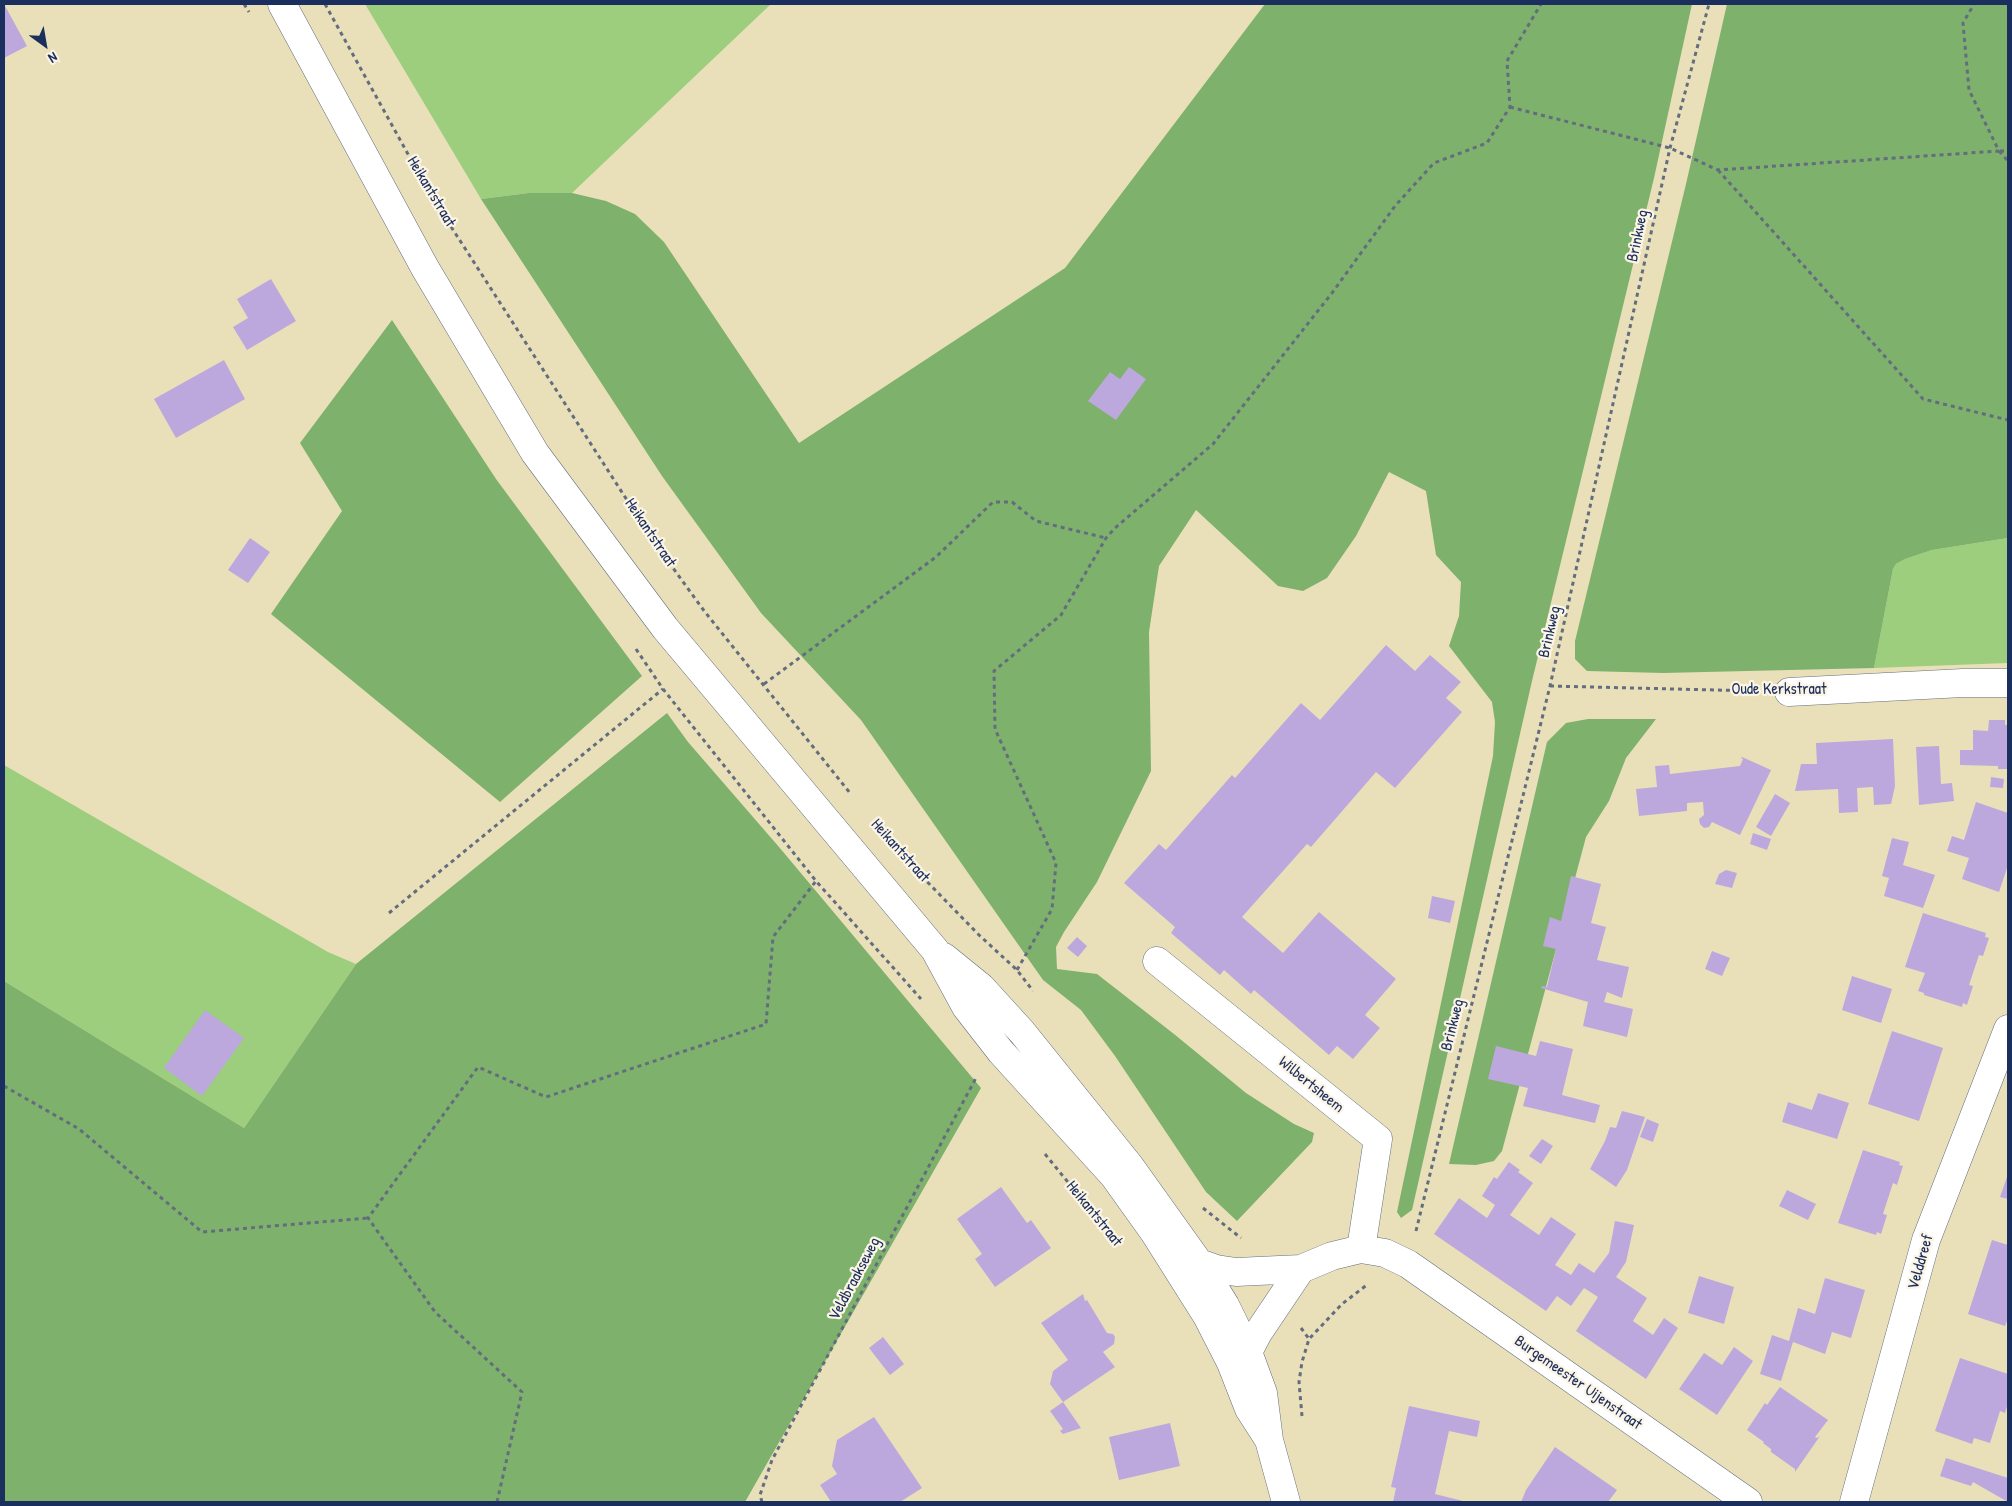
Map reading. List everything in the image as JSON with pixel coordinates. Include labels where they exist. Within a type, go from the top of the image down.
[{"type":"street","points":[[282,4],[425,268],[535,453],[665,628],[934,950],[966,1007],[1001,1052],[1114,1176],[1154,1232],[1207,1316],[1231,1363],[1249,1409],[1269,1440]]},
{"type":"street","name":"Oude Kerkstraat","points":[[1789,692],[1962,683],[2008,683]]},
{"type":"street","points":[[934,950],[981,987],[1022,1032],[1130,1165],[1199,1263],[1225,1305],[1248,1352],[1263,1392],[1269,1440],[1286,1502]]},
{"type":"street","name":"Wilbertsheem","points":[[1157,961],[1378,1139],[1361,1249]]},
{"type":"street","name":"Velddreef","points":[[1854,1502],[1926,1240],[2008,1029]]},
{"type":"street","name":"Burgemeester Uijenstraat","points":[[1199,1263],[1216,1269],[1236,1272],[1301,1269],[1332,1256],[1361,1249],[1385,1253],[1408,1264],[1748,1502]]},
{"type":"street","points":[[1248,1352],[1258,1333],[1301,1269]]},
{"type":"path","name":"Heikantstraat","points":[[325,4],[430,194],[648,533],[705,612],[854,798]]},
{"type":"path","points":[[1017,970],[1052,909],[1056,863],[995,729],[994,671],[1061,615],[1106,538],[1115,528],[1213,444],[1332,293],[1395,206],[1434,163],[1487,143],[1510,107],[1507,61],[1541,4]]},
{"type":"path","name":"Brinkweg","points":[[1408,1264],[1550,686],[1670,148],[1709,4]]},
{"type":"path","points":[[1974,4],[1963,23],[1969,90],[1999,151],[2008,161]]},
{"type":"path","points":[[1510,107],[1670,148],[1718,170],[1923,399],[2008,420]]},
{"type":"path","points":[[1718,170],[2008,151]]},
{"type":"path","points":[[764,684],[936,557],[993,502],[1012,502],[1036,521],[1106,538]]},
{"type":"path","points":[[648,667],[663,689],[816,881],[924,1003]]},
{"type":"path","name":"Oude Kerkstraat","points":[[1550,686],[1789,692]]},
{"type":"path","points":[[389,913],[663,689]]},
{"type":"path","name":"Heikantstraat","points":[[904,858],[979,935],[1017,970],[1035,994]]},
{"type":"path","points":[[4,1086],[79,1128],[202,1232],[368,1218],[478,1067],[546,1097],[766,1024],[773,937],[816,881]]},
{"type":"path","name":"Veldbraakseweg","points":[[762,1502],[760,1495],[772,1460],[980,1070]]},
{"type":"path","name":"Heikantstraat","points":[[1040,1146],[1121,1247]]},
{"type":"path","points":[[368,1218],[435,1312],[522,1392],[497,1502]]},
{"type":"path","points":[[1309,1339],[1342,1304],[1365,1286],[1408,1264]]},
{"type":"green space","points":[[365,4],[771,4],[572,193],[529,193],[481,199]]},
{"type":"green space","points":[[1265,4],[1692,4],[1654,178],[1532,681],[1412,1210],[1401,1218],[1397,1212],[1493,756],[1495,722],[1492,702],[1449,646],[1459,616],[1461,582],[1436,555],[1426,491],[1389,472],[1356,536],[1327,578],[1303,591],[1278,586],[1196,510],[1159,566],[1149,632],[1151,771],[1097,882],[1056,947],[1057,969],[1097,974],[1246,1093],[1294,1124],[1314,1133],[1312,1142],[1237,1221],[1206,1192],[1115,1056],[1081,1010],[1043,980],[861,720],[761,613],[662,476],[481,199],[529,193],[572,193],[606,201],[635,214],[664,242],[799,443],[1065,268]]},
{"type":"green space","points":[[1727,4],[2008,4],[2008,538],[1932,550],[1896,564],[1893,569],[1874,668],[1663,673],[1587,671],[1575,659],[1575,641],[1686,184]]},
{"type":"green space","points":[[392,320],[496,479],[642,676],[500,802],[271,614],[342,511],[300,443]]},
{"type":"green space","points":[[2008,538],[2008,663],[1874,668],[1893,569],[1896,564],[1932,550]]},
{"type":"green space","points":[[667,713],[688,742],[779,847],[981,1088],[745,1502],[4,1502],[4,981],[244,1128],[356,964]]},
{"type":"green space","points":[[1588,719],[1656,719],[1626,758],[1609,801],[1586,837],[1502,1151],[1494,1161],[1476,1165],[1449,1164],[1547,742],[1566,723]]},
{"type":"green space","points":[[4,765],[328,952],[356,964],[244,1128],[4,981]]},
{"type":"building","points":[[4,4],[27,46],[4,58]]},
{"type":"building","points":[[271,279],[296,321],[247,350],[233,327],[248,318],[237,299]]},
{"type":"building","points":[[224,360],[245,399],[176,438],[154,399]]},
{"type":"building","points":[[1129,367],[1146,379],[1116,420],[1088,401],[1110,372],[1120,379]]},
{"type":"building","points":[[250,538],[270,552],[248,583],[228,570]]},
{"type":"building","points":[[1386,645],[1415,671],[1430,655],[1461,682],[1446,698],[1462,712],[1395,788],[1376,772],[1311,847],[1307,844],[1242,917],[1283,953],[1319,912],[1396,979],[1365,1015],[1380,1028],[1353,1059],[1337,1046],[1329,1055],[1254,990],[1251,994],[1224,970],[1220,975],[1171,933],[1175,927],[1124,883],[1159,844],[1166,850],[1232,775],[1235,778],[1301,703],[1320,720]]},
{"type":"building","points":[[1989,720],[2005,720],[2005,725],[2008,725],[2008,769],[1998,769],[1998,766],[1960,765],[1960,750],[1973,750],[1973,730],[1988,731]]},
{"type":"building","points":[[1893,739],[1895,786],[1891,804],[1874,805],[1873,787],[1857,788],[1858,812],[1839,813],[1838,789],[1795,791],[1801,764],[1817,764],[1816,743]]},
{"type":"building","points":[[1939,746],[1941,784],[1952,783],[1954,801],[1919,805],[1916,747]]},
{"type":"building","points":[[1742,757],[1771,770],[1740,835],[1712,822],[1709,827],[1704,828],[1700,824],[1699,819],[1704,815],[1703,802],[1687,803],[1687,811],[1639,816],[1636,789],[1657,787],[1655,766],[1669,765],[1670,774],[1740,766]]},
{"type":"building","points":[[1991,777],[2004,779],[2003,788],[1990,787]]},
{"type":"building","points":[[1775,794],[1790,803],[1771,836],[1756,827]]},
{"type":"building","points":[[1976,802],[2008,813],[2008,865],[1999,892],[1962,879],[1969,858],[1947,851],[1952,836],[1964,840]]},
{"type":"building","points":[[1753,833],[1771,839],[1767,850],[1750,844]]},
{"type":"building","points":[[1892,838],[1909,842],[1903,865],[1935,875],[1923,908],[1884,896],[1889,878],[1882,876]]},
{"type":"building","points":[[1726,870],[1737,873],[1732,888],[1715,884],[1719,874]]},
{"type":"building","points":[[1571,876],[1601,884],[1591,923],[1606,927],[1597,960],[1629,967],[1622,998],[1607,992],[1604,1002],[1633,1009],[1627,1037],[1583,1026],[1588,1002],[1541,988],[1542,986],[1547,987],[1556,949],[1543,946],[1550,917],[1561,921]]},
{"type":"building","points":[[1432,896],[1455,901],[1450,923],[1428,918]]},
{"type":"building","points":[[1923,913],[1986,933],[1985,937],[1989,938],[1983,956],[1979,955],[1969,985],[1973,986],[1967,1005],[1963,1003],[1962,1007],[1924,995],[1924,993],[1918,991],[1925,973],[1905,967]]},
{"type":"building","points":[[1077,937],[1087,946],[1078,957],[1067,948]]},
{"type":"building","points":[[1712,951],[1730,958],[1722,976],[1705,969]]},
{"type":"building","points":[[1852,976],[1892,989],[1881,1023],[1842,1010]]},
{"type":"building","points":[[205,1010],[244,1038],[202,1096],[164,1068]]},
{"type":"building","points":[[1892,1031],[1943,1048],[1919,1121],[1868,1104]]},
{"type":"building","points":[[1540,1041],[1573,1049],[1562,1095],[1600,1105],[1595,1123],[1523,1106],[1528,1088],[1488,1079],[1496,1046],[1536,1056]]},
{"type":"building","points":[[1818,1093],[1849,1103],[1837,1139],[1782,1122],[1788,1102],[1812,1110]]},
{"type":"building","points":[[1622,1111],[1645,1117],[1627,1170],[1616,1187],[1590,1169],[1605,1141],[1610,1127],[1616,1128]]},
{"type":"building","points":[[1647,1119],[1659,1124],[1653,1142],[1640,1137]]},
{"type":"building","points":[[1542,1139],[1553,1146],[1541,1164],[1529,1156]]},
{"type":"building","points":[[1863,1150],[1900,1162],[1899,1165],[1903,1166],[1897,1185],[1893,1183],[1883,1214],[1887,1215],[1881,1234],[1877,1232],[1876,1235],[1838,1223]]},
{"type":"building","points":[[1509,1162],[1520,1170],[1518,1172],[1533,1183],[1510,1215],[1539,1235],[1551,1217],[1576,1234],[1555,1265],[1571,1275],[1579,1263],[1594,1273],[1609,1253],[1615,1221],[1634,1225],[1626,1262],[1616,1277],[1647,1298],[1633,1321],[1653,1335],[1664,1318],[1678,1328],[1646,1379],[1576,1331],[1598,1297],[1584,1288],[1571,1306],[1557,1296],[1546,1311],[1434,1234],[1459,1198],[1487,1218],[1495,1205],[1482,1196],[1494,1177],[1497,1179]]},
{"type":"building","points":[[2008,1174],[2008,1199],[2000,1197]]},
{"type":"building","points":[[1001,1187],[1027,1223],[1031,1220],[1051,1248],[995,1287],[975,1259],[982,1254],[957,1219]]},
{"type":"building","points":[[1787,1190],[1816,1204],[1808,1220],[1779,1206]]},
{"type":"building","points":[[1992,1240],[2008,1245],[2008,1321],[2005,1326],[1968,1314]]},
{"type":"building","points":[[1699,1276],[1734,1287],[1724,1324],[1688,1313]]},
{"type":"building","points":[[1825,1278],[1865,1290],[1851,1338],[1832,1332],[1825,1354],[1793,1342],[1781,1381],[1760,1374],[1772,1335],[1789,1341],[1798,1308],[1815,1314]]},
{"type":"building","points":[[1083,1294],[1085,1301],[1087,1300],[1107,1333],[1113,1334],[1115,1337],[1114,1344],[1103,1352],[1115,1367],[1063,1402],[1050,1384],[1053,1371],[1068,1360],[1041,1323]]},
{"type":"building","points":[[883,1337],[904,1364],[890,1375],[869,1348]]},
{"type":"building","points":[[1734,1347],[1753,1361],[1717,1415],[1679,1389],[1704,1353],[1722,1365]]},
{"type":"building","points":[[1960,1358],[2008,1374],[2008,1403],[2005,1413],[2000,1411],[1990,1443],[1974,1438],[1972,1444],[1935,1431]]},
{"type":"building","points":[[1780,1387],[1828,1420],[1815,1437],[1820,1436],[1795,1472],[1795,1469],[1771,1452],[1771,1449],[1764,1442],[1747,1430],[1765,1403],[1767,1405]]},
{"type":"building","points":[[1063,1402],[1081,1428],[1063,1434],[1060,1431],[1063,1429],[1050,1411]]},
{"type":"building","points":[[1409,1406],[1480,1421],[1477,1437],[1449,1431],[1435,1494],[1467,1502],[1393,1502],[1396,1488],[1391,1487]]},
{"type":"building","points":[[874,1417],[922,1488],[900,1502],[831,1502],[820,1485],[837,1474],[832,1466],[837,1440]]},
{"type":"building","points":[[1170,1423],[1180,1466],[1119,1480],[1109,1437]]},
{"type":"building","points":[[1555,1447],[1617,1490],[1608,1502],[1521,1502],[1526,1490]]},
{"type":"building","points":[[1946,1458],[2008,1478],[2008,1502],[1973,1482],[1971,1486],[1940,1476]]}]
